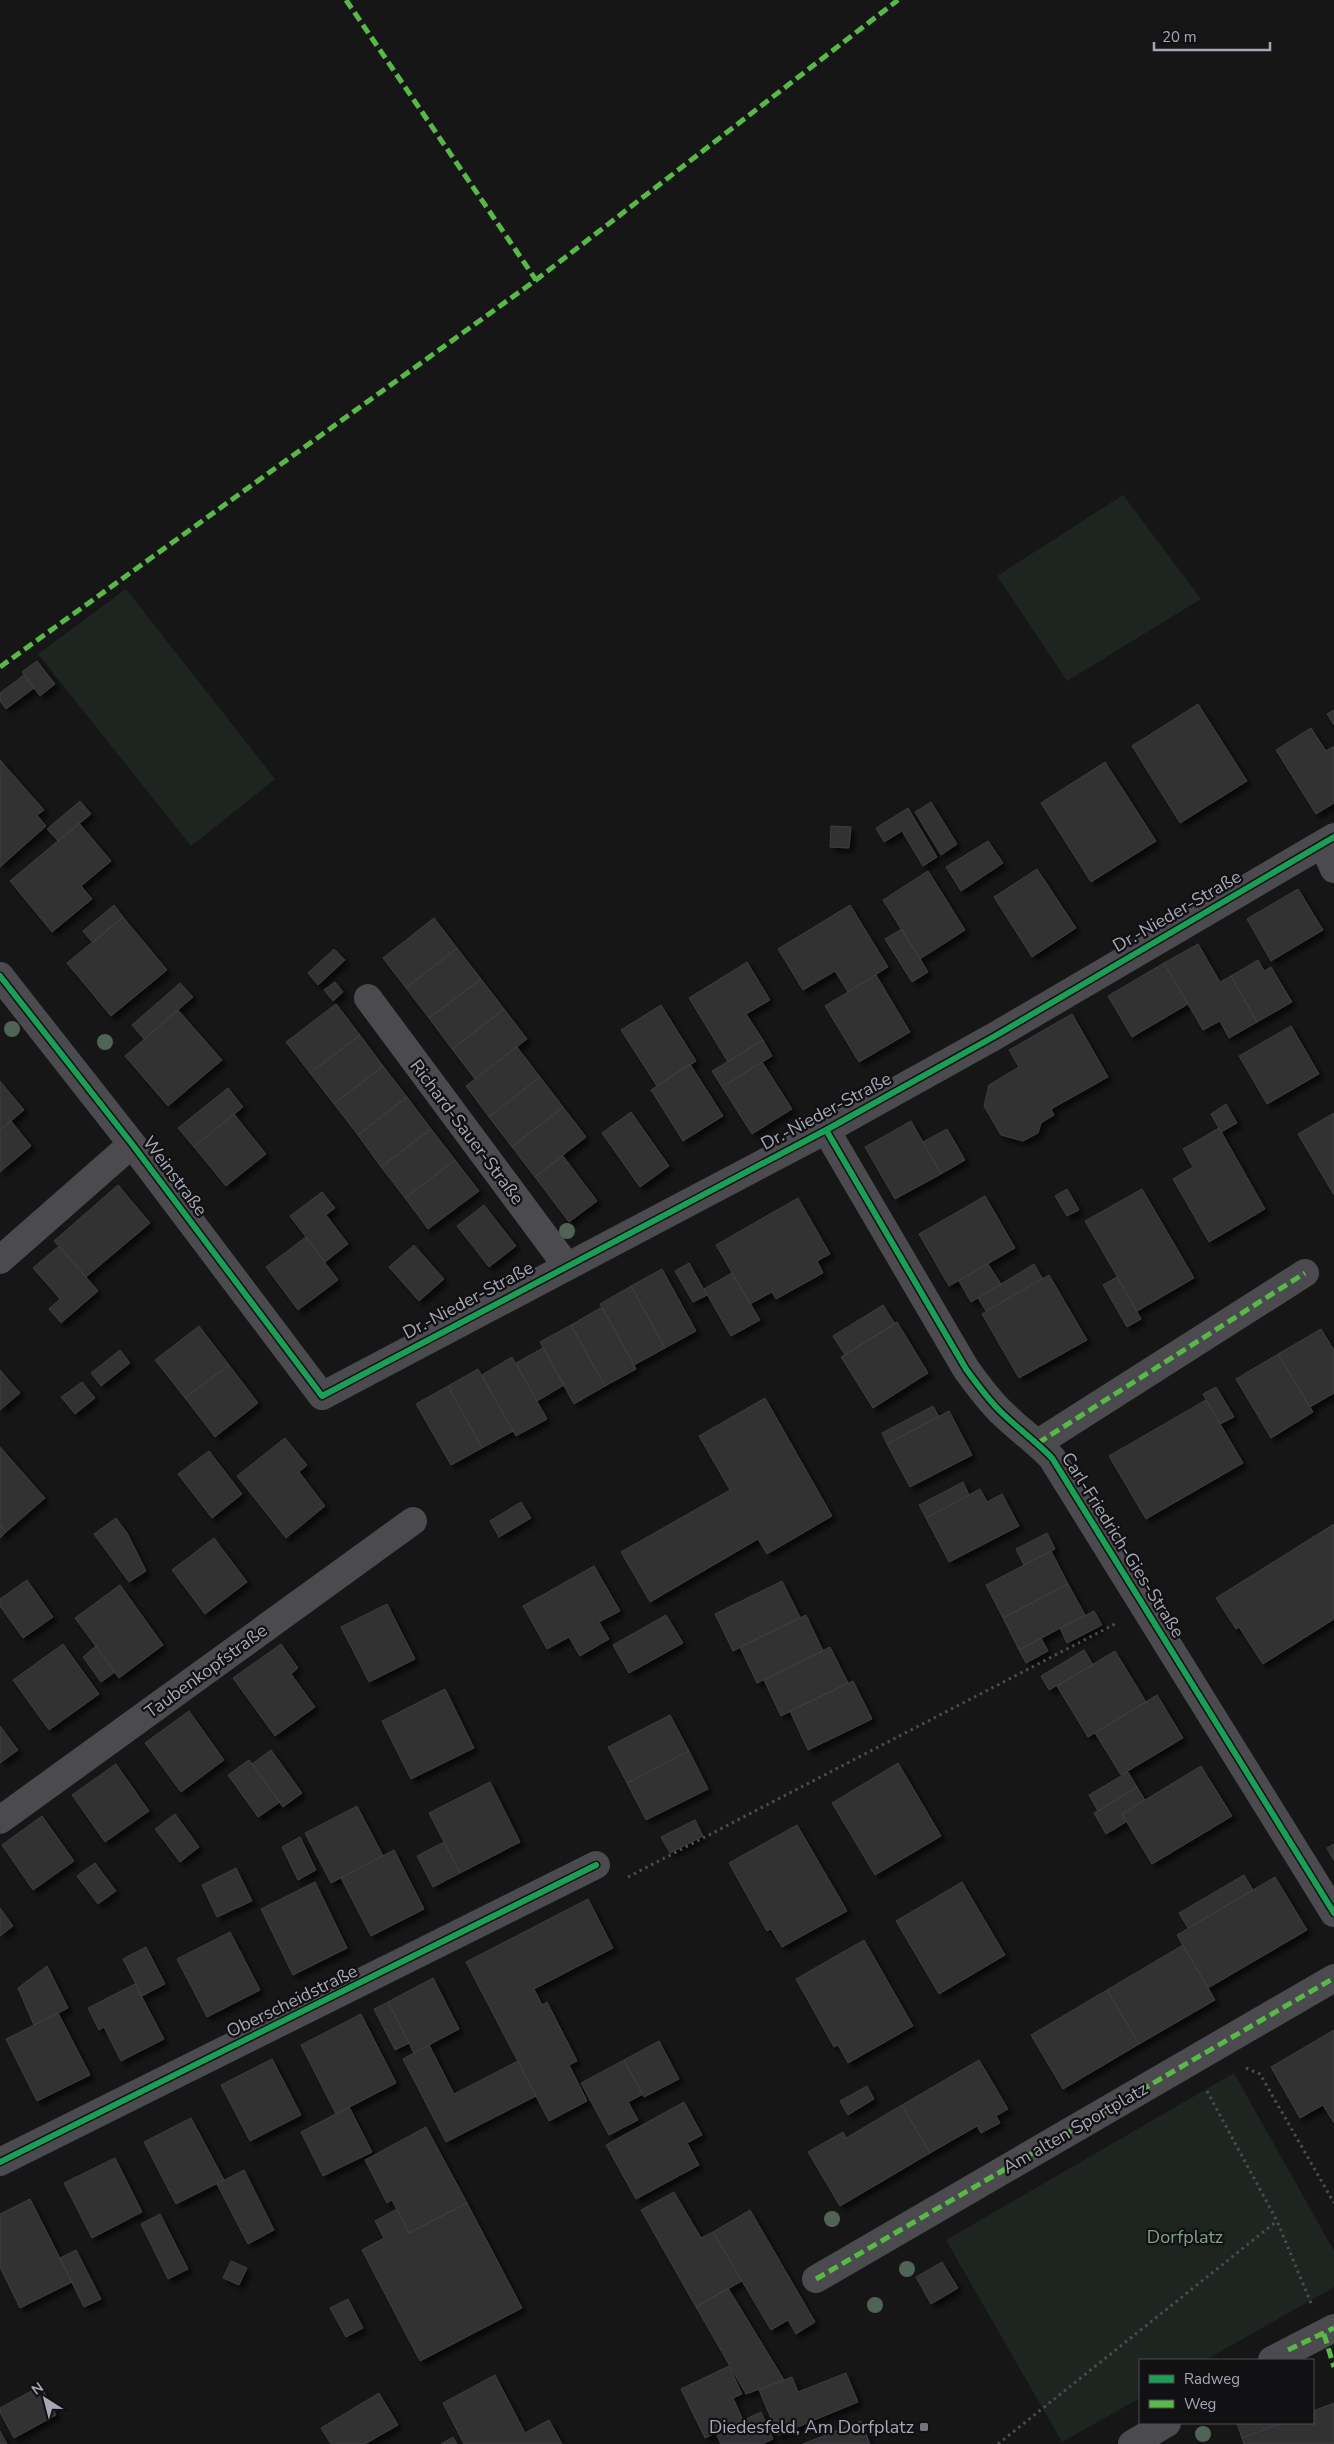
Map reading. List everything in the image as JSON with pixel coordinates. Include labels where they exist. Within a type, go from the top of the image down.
[{"type":"street","name":"Dr.-Nieder-Straße","points":[[322,1396],[566,1265],[826,1130],[995,1036],[1328,840],[1334,869]]},
{"type":"street","name":"Weinstraße","points":[[0,976],[132,1144],[322,1396]]},
{"type":"street","name":"Richard-Sauer-Straße","points":[[368,998],[566,1265]]},
{"type":"street","name":"Carl-Friedrich-Gies-Straße","points":[[826,1130],[966,1369],[984,1394],[1002,1413],[1038,1443],[1052,1458],[1334,1913]]},
{"type":"street","points":[[0,1260],[132,1144]]},
{"type":"street","name":"Carl-Friedrich-Gies-Straße","points":[[1038,1443],[1305,1274]]},
{"type":"street","name":"Taubenkopfstraße","points":[[0,1820],[413,1521]]},
{"type":"street","name":"Oberscheidstraße","points":[[0,2162],[596,1866]]},
{"type":"street","name":"Am alten Sportplatz","points":[[816,2279],[1334,1978]]},
{"type":"street","points":[[1274,2359],[1329,2331]]},
{"type":"street","points":[[1132,2444],[1165,2424]]},
{"type":"path","points":[[624,1879],[1146,1608]]},
{"type":"path","points":[[1329,2331],[1277,2221],[1202,2084],[1207,2051],[1260,2074],[1334,2203]]},
{"type":"path","points":[[998,2444],[1277,2221]]},
{"type":"green space","points":[[1123,495],[1201,599],[1067,681],[997,576]]},
{"type":"green space","points":[[126,589],[275,779],[191,846],[38,654]]},
{"type":"green space","name":"Dorfplatz","points":[[1234,2073],[1334,2251],[1334,2287],[1208,2359],[1139,2359],[1139,2399],[1062,2442],[946,2240]]},
{"type":"building","points":[[37,661],[55,684],[40,696],[22,672]]},
{"type":"building","points":[[24,675],[34,688],[6,709],[0,701],[0,693]]},
{"type":"building","points":[[1198,704],[1247,781],[1180,823],[1132,746]]},
{"type":"building","points":[[1334,710],[1334,725],[1327,714]]},
{"type":"building","points":[[1311,728],[1326,751],[1334,746],[1334,803],[1316,814],[1276,750]]},
{"type":"building","points":[[0,760],[44,810],[37,815],[46,826],[0,867]]},
{"type":"building","points":[[1105,762],[1156,841],[1091,882],[1041,803]]},
{"type":"building","points":[[80,801],[91,814],[58,841],[47,829]]},
{"type":"building","points":[[931,802],[957,844],[941,855],[915,812]]},
{"type":"building","points":[[908,808],[937,857],[923,866],[902,831],[884,842],[876,828]]},
{"type":"building","points":[[79,823],[111,861],[81,886],[92,899],[52,932],[10,881]]},
{"type":"building","points":[[831,826],[851,827],[849,848],[830,847]]},
{"type":"building","points":[[988,841],[1003,863],[961,891],[946,867]]},
{"type":"building","points":[[1037,869],[1076,928],[1032,957],[994,897]]},
{"type":"building","points":[[928,871],[965,930],[920,959],[883,900]]},
{"type":"building","points":[[1298,889],[1323,930],[1271,961],[1247,919]]},
{"type":"building","points":[[114,905],[123,917],[93,943],[83,931]]},
{"type":"building","points":[[850,905],[888,967],[848,992],[835,971],[803,990],[778,949]]},
{"type":"building","points":[[123,917],[167,970],[111,1016],[67,963]]},
{"type":"building","points":[[434,918],[457,948],[406,988],[383,958]]},
{"type":"building","points":[[902,929],[928,972],[912,982],[885,939]]},
{"type":"building","points":[[1198,944],[1220,982],[1231,976],[1257,1022],[1229,1038],[1220,1021],[1203,1030],[1164,963]]},
{"type":"building","points":[[457,948],[481,979],[429,1018],[406,988]]},
{"type":"building","points":[[334,949],[345,960],[318,985],[308,973]]},
{"type":"building","points":[[1258,960],[1264,971],[1271,967],[1292,1002],[1257,1022],[1231,976]]},
{"type":"building","points":[[747,962],[770,1000],[746,1014],[763,1040],[728,1062],[689,998]]},
{"type":"building","points":[[1164,963],[1188,1004],[1132,1037],[1108,996]]},
{"type":"building","points":[[876,975],[910,1032],[859,1062],[825,1006]]},
{"type":"building","points":[[481,979],[504,1009],[452,1049],[429,1018]]},
{"type":"building","points":[[335,982],[343,992],[333,1001],[324,990]]},
{"type":"building","points":[[180,983],[193,997],[144,1039],[132,1025]]},
{"type":"building","points":[[336,1004],[360,1035],[310,1073],[286,1042]]},
{"type":"building","points":[[661,1005],[696,1061],[657,1086],[621,1030]]},
{"type":"building","points":[[504,1009],[527,1039],[475,1079],[452,1049]]},
{"type":"building","points":[[178,1010],[222,1060],[168,1106],[125,1056]]},
{"type":"building","points":[[1072,1014],[1108,1077],[1051,1109],[1054,1115],[1041,1123],[1038,1133],[1023,1141],[1001,1135],[984,1106],[989,1085],[1019,1067],[1009,1050]]},
{"type":"building","points":[[1291,1026],[1319,1074],[1267,1104],[1239,1056]]},
{"type":"building","points":[[360,1035],[383,1066],[334,1104],[310,1073]]},
{"type":"building","points":[[763,1040],[772,1056],[722,1087],[712,1071]]},
{"type":"building","points":[[517,1047],[540,1077],[489,1117],[466,1086]]},
{"type":"building","points":[[762,1062],[792,1109],[752,1134],[722,1087]]},
{"type":"building","points":[[690,1064],[723,1116],[683,1141],[651,1090]]},
{"type":"building","points":[[383,1066],[407,1097],[358,1135],[334,1104]]},
{"type":"building","points":[[540,1077],[563,1107],[512,1147],[489,1117]]},
{"type":"building","points":[[0,1081],[24,1110],[0,1130]]},
{"type":"building","points":[[228,1088],[243,1107],[194,1147],[178,1128]]},
{"type":"building","points":[[407,1097],[431,1129],[381,1167],[358,1135]]},
{"type":"building","points":[[1226,1104],[1237,1123],[1221,1132],[1211,1114]]},
{"type":"building","points":[[563,1107],[586,1137],[535,1177],[512,1147]]},
{"type":"building","points":[[631,1112],[669,1166],[640,1187],[602,1133]]},
{"type":"building","points":[[1334,1113],[1334,1195],[1298,1134]]},
{"type":"building","points":[[234,1114],[266,1154],[226,1186],[194,1147]]},
{"type":"building","points":[[11,1121],[31,1146],[0,1172],[0,1130]]},
{"type":"building","points":[[911,1121],[941,1174],[895,1199],[865,1147]]},
{"type":"building","points":[[1219,1128],[1265,1209],[1209,1242],[1173,1179],[1193,1167],[1183,1149]]},
{"type":"building","points":[[431,1129],[455,1160],[405,1198],[381,1167]]},
{"type":"building","points":[[947,1129],[965,1160],[941,1174],[923,1142]]},
{"type":"building","points":[[563,1156],[597,1201],[569,1222],[535,1177]]},
{"type":"building","points":[[455,1160],[479,1191],[428,1229],[405,1198]]},
{"type":"building","points":[[118,1185],[150,1223],[86,1277],[54,1241]]},
{"type":"building","points":[[1067,1189],[1079,1210],[1067,1216],[1055,1196]]},
{"type":"building","points":[[1142,1189],[1194,1278],[1137,1311],[1085,1221]]},
{"type":"building","points":[[322,1192],[335,1208],[326,1215],[348,1244],[325,1262],[290,1216]]},
{"type":"building","points":[[985,1196],[1015,1248],[949,1286],[919,1234]]},
{"type":"building","points":[[798,1198],[830,1254],[817,1261],[823,1273],[776,1299],[772,1292],[750,1304],[716,1245]]},
{"type":"building","points":[[484,1205],[516,1246],[489,1267],[457,1226]]},
{"type":"building","points":[[306,1237],[338,1280],[298,1310],[266,1267]]},
{"type":"building","points":[[414,1245],[444,1279],[419,1301],[389,1267]]},
{"type":"building","points":[[59,1246],[98,1291],[61,1323],[49,1309],[60,1299],[33,1268]]},
{"type":"building","points":[[689,1263],[707,1295],[693,1302],[675,1271]]},
{"type":"building","points":[[988,1264],[1001,1284],[971,1302],[959,1281]]},
{"type":"building","points":[[1034,1264],[1042,1278],[986,1311],[978,1298]]},
{"type":"building","points":[[662,1269],[696,1331],[665,1348],[631,1286]]},
{"type":"building","points":[[732,1273],[760,1320],[731,1336],[704,1289]]},
{"type":"building","points":[[1049,1275],[1087,1340],[1019,1378],[982,1314]]},
{"type":"building","points":[[1117,1277],[1141,1319],[1127,1327],[1103,1285]]},
{"type":"building","points":[[631,1286],[665,1348],[634,1365],[600,1304]]},
{"type":"building","points":[[883,1305],[895,1324],[845,1355],[833,1336]]},
{"type":"building","points":[[602,1307],[636,1369],[605,1386],[571,1325]]},
{"type":"building","points":[[897,1322],[928,1373],[873,1408],[841,1357]]},
{"type":"building","points":[[571,1325],[605,1386],[574,1404],[540,1342]]},
{"type":"building","points":[[199,1326],[229,1365],[185,1398],[155,1360]]},
{"type":"building","points":[[1321,1329],[1334,1350],[1334,1393],[1310,1407],[1278,1354]]},
{"type":"building","points":[[543,1348],[564,1385],[537,1401],[516,1363]]},
{"type":"building","points":[[120,1350],[130,1363],[101,1386],[91,1373]]},
{"type":"building","points":[[1278,1354],[1313,1412],[1271,1438],[1236,1379]]},
{"type":"building","points":[[512,1357],[547,1419],[516,1436],[482,1375]]},
{"type":"building","points":[[229,1365],[258,1403],[215,1437],[185,1398]]},
{"type":"building","points":[[478,1369],[513,1431],[482,1448],[448,1386]]},
{"type":"building","points":[[0,1370],[20,1393],[0,1410]]},
{"type":"building","points":[[82,1382],[95,1398],[75,1414],[61,1397]]},
{"type":"building","points":[[448,1386],[482,1448],[451,1465],[416,1404]]},
{"type":"building","points":[[1216,1387],[1234,1417],[1220,1424],[1203,1394]]},
{"type":"building","points":[[765,1398],[832,1516],[767,1554],[758,1539],[650,1602],[621,1552],[730,1490],[699,1436]]},
{"type":"building","points":[[1206,1400],[1243,1463],[1146,1519],[1109,1456]]},
{"type":"building","points":[[933,1406],[939,1417],[887,1444],[882,1433]]},
{"type":"building","points":[[949,1411],[972,1455],[910,1487],[887,1444]]},
{"type":"building","points":[[285,1438],[307,1465],[299,1472],[325,1506],[286,1538],[237,1476]]},
{"type":"building","points":[[0,1447],[45,1498],[6,1532],[0,1525]]},
{"type":"building","points":[[209,1451],[242,1494],[212,1518],[178,1474]]},
{"type":"building","points":[[963,1482],[969,1495],[926,1518],[919,1505]]},
{"type":"building","points":[[980,1489],[987,1502],[1002,1494],[1019,1526],[949,1562],[926,1518]]},
{"type":"building","points":[[521,1502],[531,1518],[499,1537],[490,1521]]},
{"type":"building","points":[[116,1518],[127,1533],[146,1571],[129,1582],[94,1534]]},
{"type":"building","points":[[1334,1524],[1334,1619],[1263,1664],[1239,1627],[1236,1629],[1216,1598]]},
{"type":"building","points":[[0,1525],[6,1532],[0,1538]]},
{"type":"building","points":[[1047,1533],[1055,1549],[1024,1565],[1016,1549]]},
{"type":"building","points":[[214,1538],[247,1582],[205,1614],[172,1570]]},
{"type":"building","points":[[1051,1551],[1068,1584],[1003,1618],[986,1585]]},
{"type":"building","points":[[594,1566],[620,1611],[599,1622],[609,1639],[580,1656],[569,1637],[547,1649],[523,1606]]},
{"type":"building","points":[[27,1580],[53,1617],[23,1638],[0,1606],[0,1599]]},
{"type":"building","points":[[782,1581],[800,1617],[733,1651],[715,1614]]},
{"type":"building","points":[[1068,1584],[1085,1615],[1019,1650],[1003,1618]]},
{"type":"building","points":[[120,1585],[163,1645],[119,1678],[75,1618]]},
{"type":"building","points":[[387,1604],[415,1659],[369,1682],[341,1627]]},
{"type":"building","points":[[1094,1611],[1102,1625],[1067,1643],[1060,1628]]},
{"type":"building","points":[[666,1615],[683,1643],[629,1673],[613,1645]]},
{"type":"building","points":[[806,1615],[823,1651],[757,1683],[740,1647]]},
{"type":"building","points":[[1041,1638],[1048,1651],[1026,1663],[1019,1650]]},
{"type":"building","points":[[63,1644],[99,1694],[49,1730],[13,1680]]},
{"type":"building","points":[[281,1644],[298,1668],[291,1674],[315,1707],[275,1736],[233,1678]]},
{"type":"building","points":[[96,1646],[115,1672],[101,1682],[83,1657]]},
{"type":"building","points":[[830,1647],[848,1683],[781,1716],[764,1680]]},
{"type":"building","points":[[1084,1650],[1093,1665],[1049,1690],[1041,1676]]},
{"type":"building","points":[[1115,1651],[1146,1702],[1088,1737],[1057,1686]]},
{"type":"building","points":[[853,1681],[872,1719],[808,1750],[790,1711]]},
{"type":"building","points":[[445,1689],[474,1748],[411,1779],[382,1721]]},
{"type":"building","points":[[1157,1695],[1183,1738],[1121,1775],[1095,1733]]},
{"type":"building","points":[[189,1711],[224,1760],[181,1792],[145,1743]]},
{"type":"building","points":[[670,1715],[689,1751],[627,1783],[608,1747]]},
{"type":"building","points":[[0,1726],[18,1750],[0,1763]]},
{"type":"building","points":[[271,1750],[302,1793],[283,1807],[252,1764]]},
{"type":"building","points":[[689,1751],[708,1789],[646,1820],[627,1783]]},
{"type":"building","points":[[249,1760],[280,1802],[258,1817],[228,1775]]},
{"type":"building","points":[[898,1763],[941,1836],[875,1875],[832,1803]]},
{"type":"building","points":[[116,1764],[149,1811],[105,1842],[72,1795]]},
{"type":"building","points":[[1201,1766],[1232,1816],[1152,1864],[1122,1814]]},
{"type":"building","points":[[1128,1772],[1137,1787],[1098,1811],[1089,1795]]},
{"type":"building","points":[[490,1782],[520,1842],[460,1873],[429,1813]]},
{"type":"building","points":[[1137,1787],[1145,1800],[1122,1814],[1126,1822],[1106,1834],[1094,1813]]},
{"type":"building","points":[[357,1806],[383,1856],[331,1883],[305,1833]]},
{"type":"building","points":[[175,1814],[199,1847],[180,1862],[155,1829]]},
{"type":"building","points":[[42,1816],[74,1861],[33,1890],[2,1845]]},
{"type":"building","points":[[695,1820],[703,1836],[670,1853],[661,1837]]},
{"type":"building","points":[[797,1825],[847,1911],[782,1947],[771,1929],[767,1931],[729,1863]]},
{"type":"building","points":[[300,1837],[316,1870],[298,1880],[282,1847]]},
{"type":"building","points":[[444,1842],[460,1873],[433,1887],[417,1856]]},
{"type":"building","points":[[1334,1844],[1334,1861],[1327,1848]]},
{"type":"building","points":[[394,1850],[424,1909],[371,1936],[341,1878]]},
{"type":"building","points":[[95,1863],[116,1891],[98,1904],[77,1876]]},
{"type":"building","points":[[236,1868],[252,1901],[217,1917],[202,1885]]},
{"type":"building","points":[[1244,1875],[1253,1890],[1188,1928],[1179,1913]]},
{"type":"building","points":[[1275,1877],[1307,1930],[1208,1988],[1177,1935]]},
{"type":"building","points":[[315,1882],[347,1948],[293,1975],[261,1909]]},
{"type":"building","points":[[962,1882],[1005,1955],[939,1994],[896,1921]]},
{"type":"building","points":[[588,1899],[613,1948],[534,1989],[542,2005],[547,2002],[577,2061],[569,2065],[587,2101],[549,2121],[466,1962]]},
{"type":"building","points":[[0,1908],[13,1926],[0,1936]]},
{"type":"building","points":[[230,1932],[260,1990],[207,2017],[177,1959]]},
{"type":"building","points":[[864,1940],[913,2026],[848,2063],[838,2045],[834,2047],[796,1979]]},
{"type":"building","points":[[1183,1945],[1215,2000],[1139,2044],[1107,1990]]},
{"type":"building","points":[[146,1947],[165,1984],[142,1996],[123,1959]]},
{"type":"building","points":[[47,1966],[68,2008],[34,2025],[18,1988]]},
{"type":"building","points":[[433,1978],[459,2029],[414,2053],[388,2002]]},
{"type":"building","points":[[135,1984],[164,2039],[121,2061],[104,2027],[99,2030],[88,2008]]},
{"type":"building","points":[[1107,1990],[1139,2044],[1063,2089],[1031,2035]]},
{"type":"building","points":[[388,2002],[409,2043],[395,2050],[374,2009]]},
{"type":"building","points":[[58,2013],[90,2075],[37,2101],[6,2039]]},
{"type":"building","points":[[361,2014],[396,2083],[336,2114],[301,2045]]},
{"type":"building","points":[[1334,2030],[1334,2123],[1323,2105],[1300,2118],[1271,2067]]},
{"type":"building","points":[[659,2041],[679,2079],[644,2097],[624,2060]]},
{"type":"building","points":[[429,2045],[454,2094],[518,2061],[536,2096],[446,2142],[403,2059]]},
{"type":"building","points":[[272,2059],[301,2115],[250,2141],[221,2085]]},
{"type":"building","points":[[624,2060],[643,2094],[628,2102],[638,2120],[609,2135],[581,2083]]},
{"type":"building","points":[[979,2060],[1008,2109],[996,2116],[1000,2123],[981,2133],[977,2126],[930,2153],[902,2105]]},
{"type":"building","points":[[867,2086],[874,2099],[848,2115],[840,2101]]},
{"type":"building","points":[[684,2102],[702,2135],[687,2143],[699,2165],[636,2199],[606,2145]]},
{"type":"building","points":[[902,2105],[930,2153],[840,2206],[808,2152],[843,2132],[846,2138]]},
{"type":"building","points":[[349,2107],[372,2152],[323,2176],[301,2132]]},
{"type":"building","points":[[191,2118],[224,2180],[176,2204],[144,2142]]},
{"type":"building","points":[[426,2127],[467,2203],[409,2233],[392,2200],[387,2203],[365,2160]]},
{"type":"building","points":[[115,2158],[142,2212],[92,2238],[64,2183]]},
{"type":"building","points":[[244,2170],[274,2230],[248,2244],[217,2184]]},
{"type":"building","points":[[674,2192],[701,2238],[713,2232],[742,2281],[696,2307],[641,2210]]},
{"type":"building","points":[[30,2199],[72,2282],[20,2308],[0,2267],[0,2214]]},
{"type":"building","points":[[467,2203],[522,2308],[420,2361],[362,2250],[384,2238],[375,2221],[397,2209],[409,2233]]},
{"type":"building","points":[[750,2210],[815,2322],[796,2334],[788,2320],[771,2330],[713,2232]]},
{"type":"building","points":[[160,2214],[188,2269],[168,2279],[141,2224]]},
{"type":"building","points":[[76,2250],[101,2299],[84,2307],[60,2258]]},
{"type":"building","points":[[231,2261],[247,2268],[239,2285],[223,2278]]},
{"type":"building","points":[[942,2262],[958,2288],[931,2304],[916,2277]]},
{"type":"building","points":[[728,2288],[784,2380],[746,2394],[696,2307]]},
{"type":"building","points":[[348,2299],[363,2328],[346,2337],[330,2308]]},
{"type":"building","points":[[729,2366],[742,2394],[733,2398],[743,2420],[705,2438],[681,2389]]},
{"type":"building","points":[[846,2373],[858,2402],[778,2435],[759,2390],[792,2377],[798,2392]]},
{"type":"building","points":[[495,2375],[525,2433],[549,2420],[562,2444],[464,2444],[443,2403]]},
{"type":"building","points":[[41,2386],[56,2415],[14,2438],[0,2412],[0,2408]]},
{"type":"building","points":[[379,2393],[398,2425],[365,2444],[331,2444],[321,2428]]},
{"type":"building","points":[[1334,2403],[1334,2444],[1244,2444],[1242,2438],[1279,2424],[1314,2424],[1314,2411]]},
{"type":"building","points":[[761,2412],[773,2439],[762,2444],[721,2444],[716,2433]]},
{"type":"building","points":[[861,2421],[870,2444],[803,2444]]},
{"type":"building","points":[[1237,2424],[1279,2424],[1242,2438]]},
{"type":"building","points":[[0,2431],[7,2444],[0,2444]]},
{"type":"building","points":[[453,2437],[457,2444],[441,2444]]},
{"type":"marked path","points":[[346,0],[536,280]]},
{"type":"marked path","points":[[0,667],[536,280],[898,0]]},
{"type":"marked path","points":[[1038,1443],[1305,1273]]},
{"type":"marked path","points":[[816,2279],[1334,1978]]},
{"type":"marked path","points":[[1288,2350],[1334,2328]]},
{"type":"marked path","points":[[1324,2334],[1334,2367]]},
{"type":"cycle path","points":[[0,976],[132,1144],[322,1396],[826,1130],[995,1036],[1334,837]]},
{"type":"cycle path","points":[[826,1130],[966,1369],[1000,1411],[1052,1458],[1334,1913]]},
{"type":"cycle path","points":[[0,2162],[596,1865]]},
{"type":"place","name":"Diedesfeld, Am Dorfplatz","points":[[924,2427]]}]
